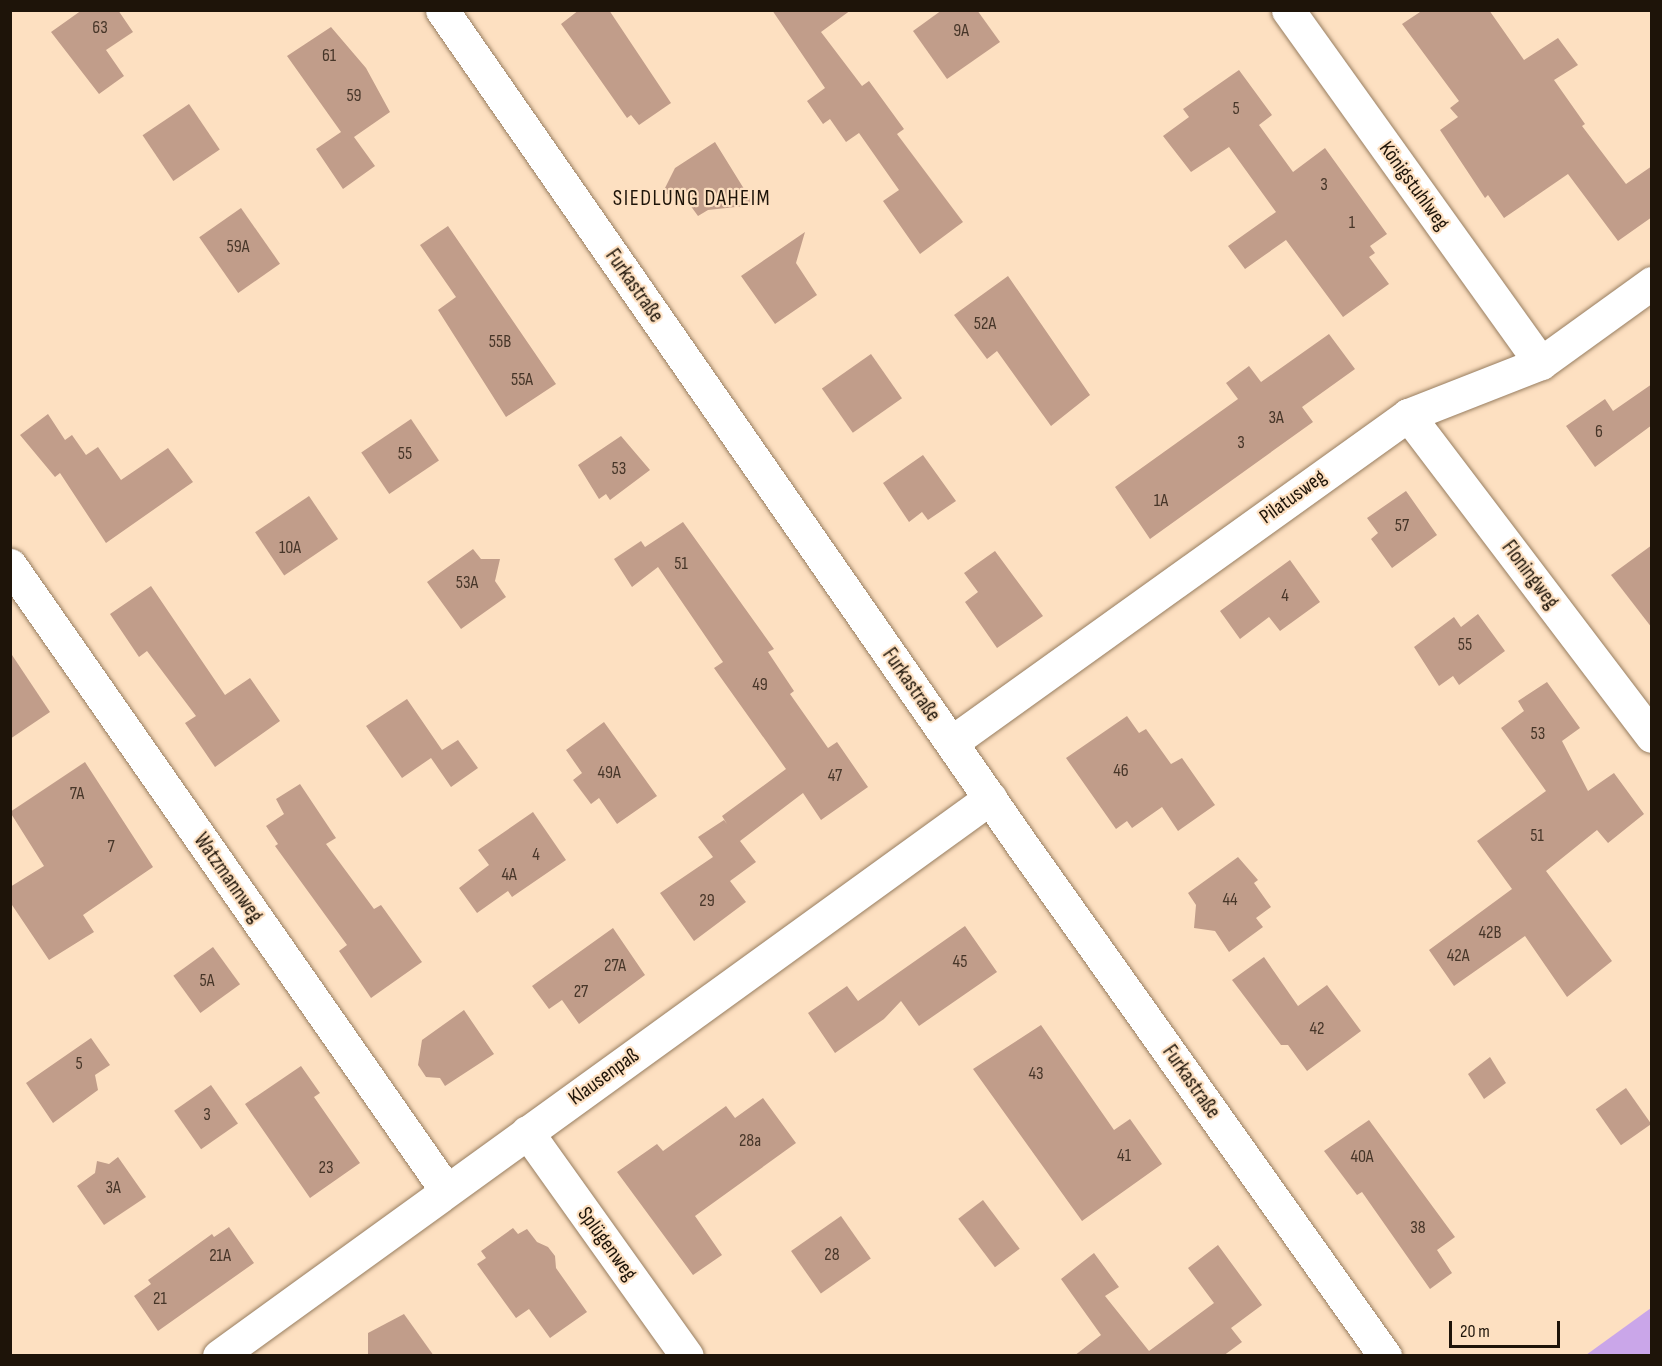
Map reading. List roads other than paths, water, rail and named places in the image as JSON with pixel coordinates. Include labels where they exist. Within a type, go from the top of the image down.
[{"type":"street","name":"Furkastraße","points":[[442,10],[990,798],[1385,1356]]},
{"type":"street","name":"Königstuhlweg","points":[[1288,10],[1541,363]]},
{"type":"street","name":"Pilatusweg","points":[[951,742],[1408,415],[1541,363],[1652,283]]},
{"type":"street","name":"Floningweg","points":[[1408,415],[1652,736]]},
{"type":"street","name":"Watzmannweg","points":[[10,565],[446,1190]]},
{"type":"street","name":"Klausenpaß","points":[[219,1356],[990,798]]},
{"type":"street","name":"Splügenweg","points":[[527,1132],[687,1356]]},
{"type":"district","name":"SIEDLUNG DAHEIM","points":[[692,199]]}]
